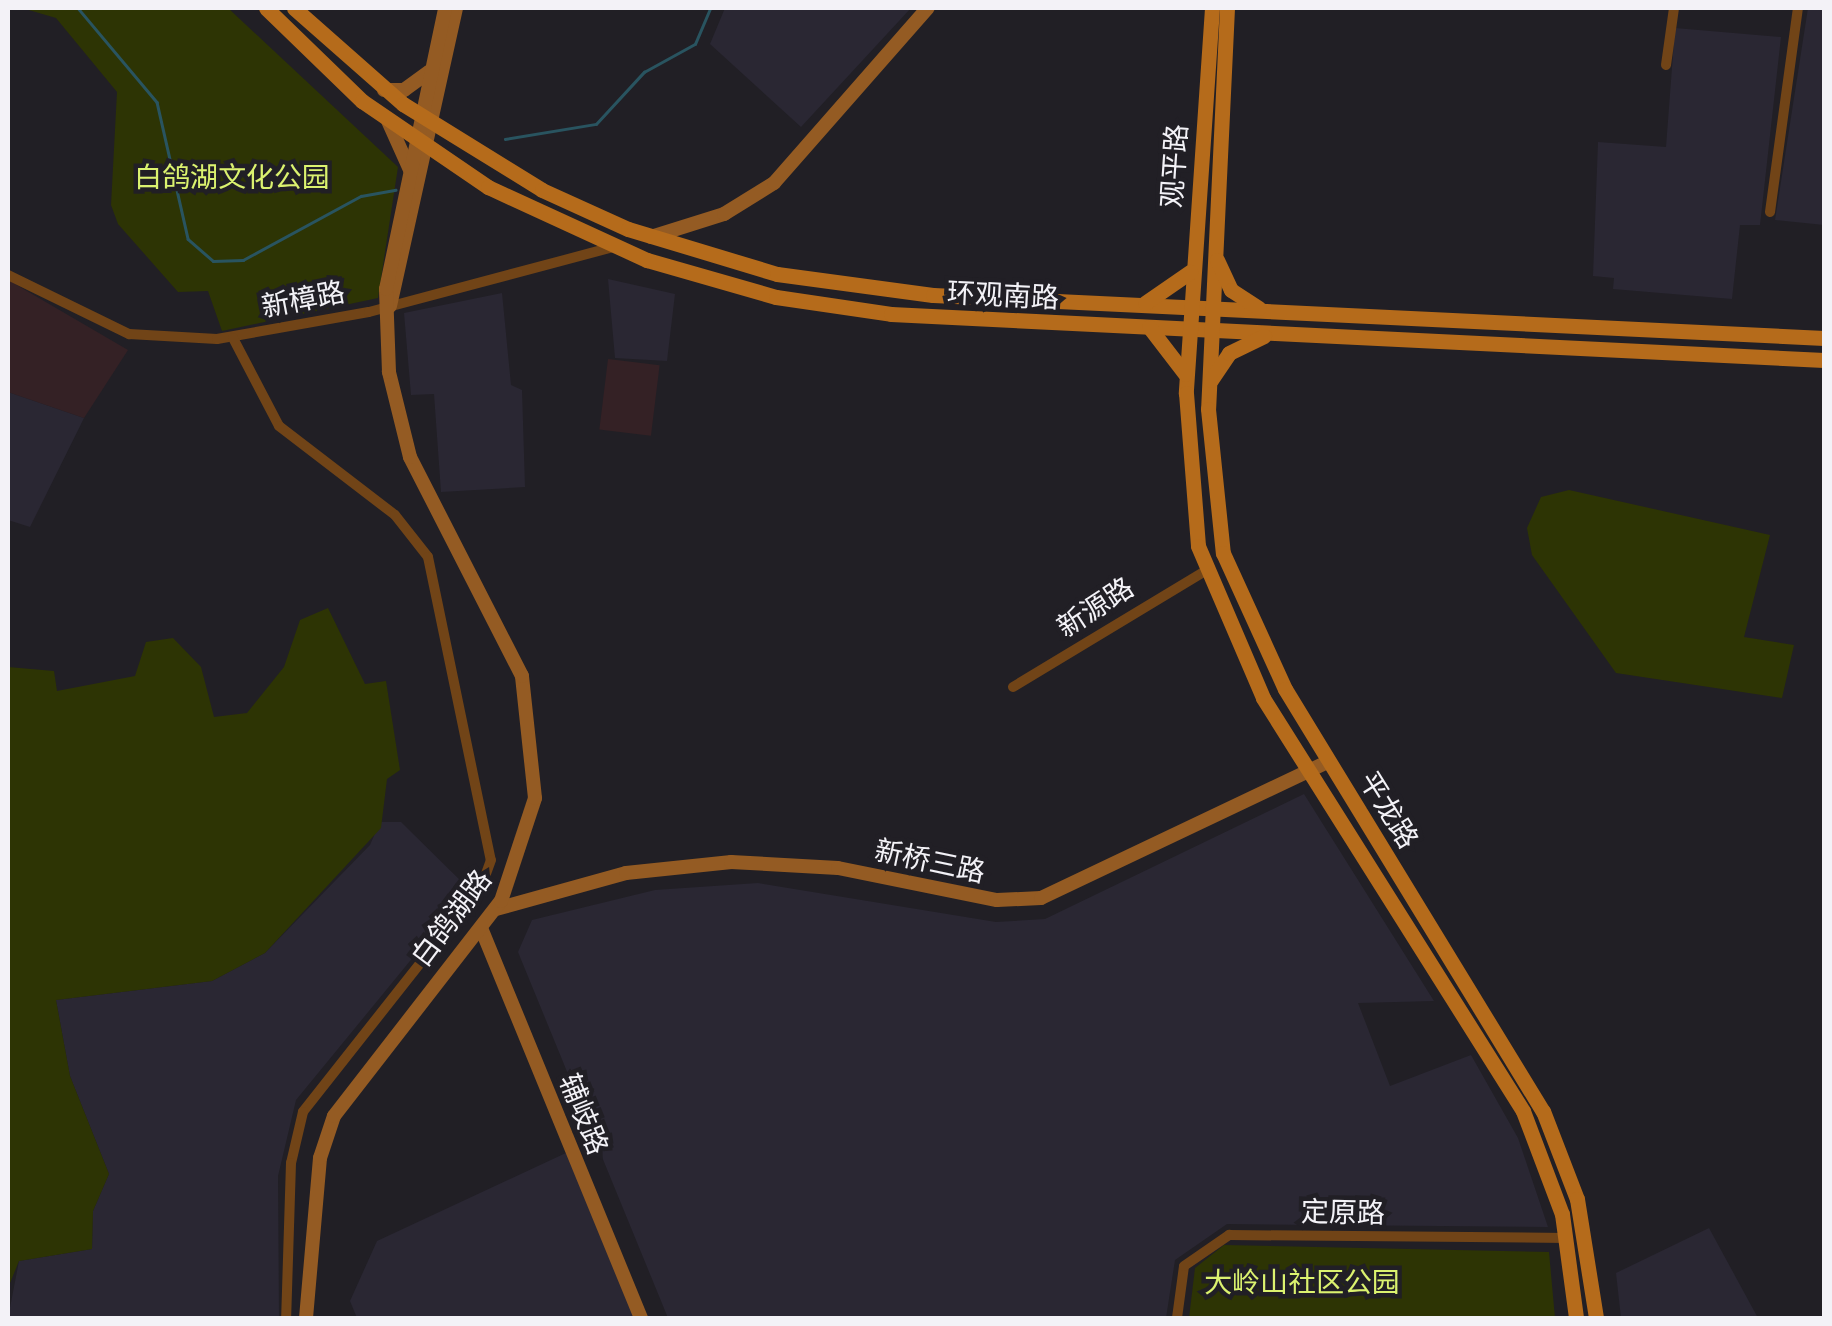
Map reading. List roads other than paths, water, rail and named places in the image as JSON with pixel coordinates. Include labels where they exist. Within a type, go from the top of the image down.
[{"type":"main road","name":"环观南路","points":[[266,8],[388,121],[422,145],[613,246],[808,304],[1274,334],[1824,360]]},
{"type":"main road","name":"环观南路","points":[[294,8],[384,90],[542,190],[650,237],[858,289],[1824,338]]},
{"type":"main road","name":"观平路","points":[[1188,329],[1212,8]]},
{"type":"main road","name":"观平路","points":[[1212,309],[1227,8]]},
{"type":"main road","points":[[1215,252],[1231,290],[1265,311]]},
{"type":"main road","points":[[1132,305],[1177,288],[1192,268]]},
{"type":"main road","name":"平龙路","points":[[1212,309],[1208,389],[1210,470],[1228,567],[1268,660],[1543,1111],[1580,1210],[1596,1318]]},
{"type":"main road","points":[[1148,327],[1186,381]]},
{"type":"main road","name":"平龙路","points":[[1188,329],[1190,499],[1205,571],[1236,649],[1307,770],[1511,1087],[1568,1238],[1576,1318]]},
{"type":"main road","points":[[1208,389],[1229,354],[1274,334]]},
{"type":"street","points":[[422,145],[430,72],[445,8]]},
{"type":"street","points":[[426,119],[456,8]]},
{"type":"street","points":[[650,237],[724,214],[774,183],[928,8]]},
{"type":"street","points":[[1666,65],[1674,8]]},
{"type":"street","points":[[1770,212],[1798,8]]},
{"type":"street","points":[[384,90],[404,90],[430,72]]},
{"type":"street","points":[[388,121],[410,181]]},
{"type":"street","name":"白鸽湖路","points":[[306,1318],[320,1158],[334,1116],[494,910],[530,824],[532,721],[514,657],[402,437],[390,307],[410,181],[422,145]]},
{"type":"street","name":"白鸽湖路","points":[[390,307],[422,145]]},
{"type":"street","name":"新樟路","points":[[8,274],[129,334],[234,338],[390,307],[613,246]]},
{"type":"street","points":[[234,338],[279,426],[394,516],[428,557],[491,860],[482,885],[303,1112],[291,1163],[286,1318]]},
{"type":"street","name":"新源路","points":[[1012,687],[1205,571]]},
{"type":"street","name":"新桥三路","points":[[494,910],[626,872],[731,862],[838,868],[998,900],[1041,898],[1329,761]]},
{"type":"street","name":"辅岐路","points":[[481,928],[640,1318]]},
{"type":"street","name":"定原路","points":[[1176,1318],[1184,1266],[1229,1234],[1568,1238]]},
{"type":"waterway","points":[[78,8],[157,102],[188,239],[213,261],[243,260],[361,196],[395,190]]},
{"type":"waterway","points":[[505,139],[596,124],[644,72],[695,44],[710,8]]},
{"type":"park label","name":"白鸽湖文化公园","points":[[232,177]]},
{"type":"park label","name":"大岭山社区公园","points":[[1302,1282]]}]
